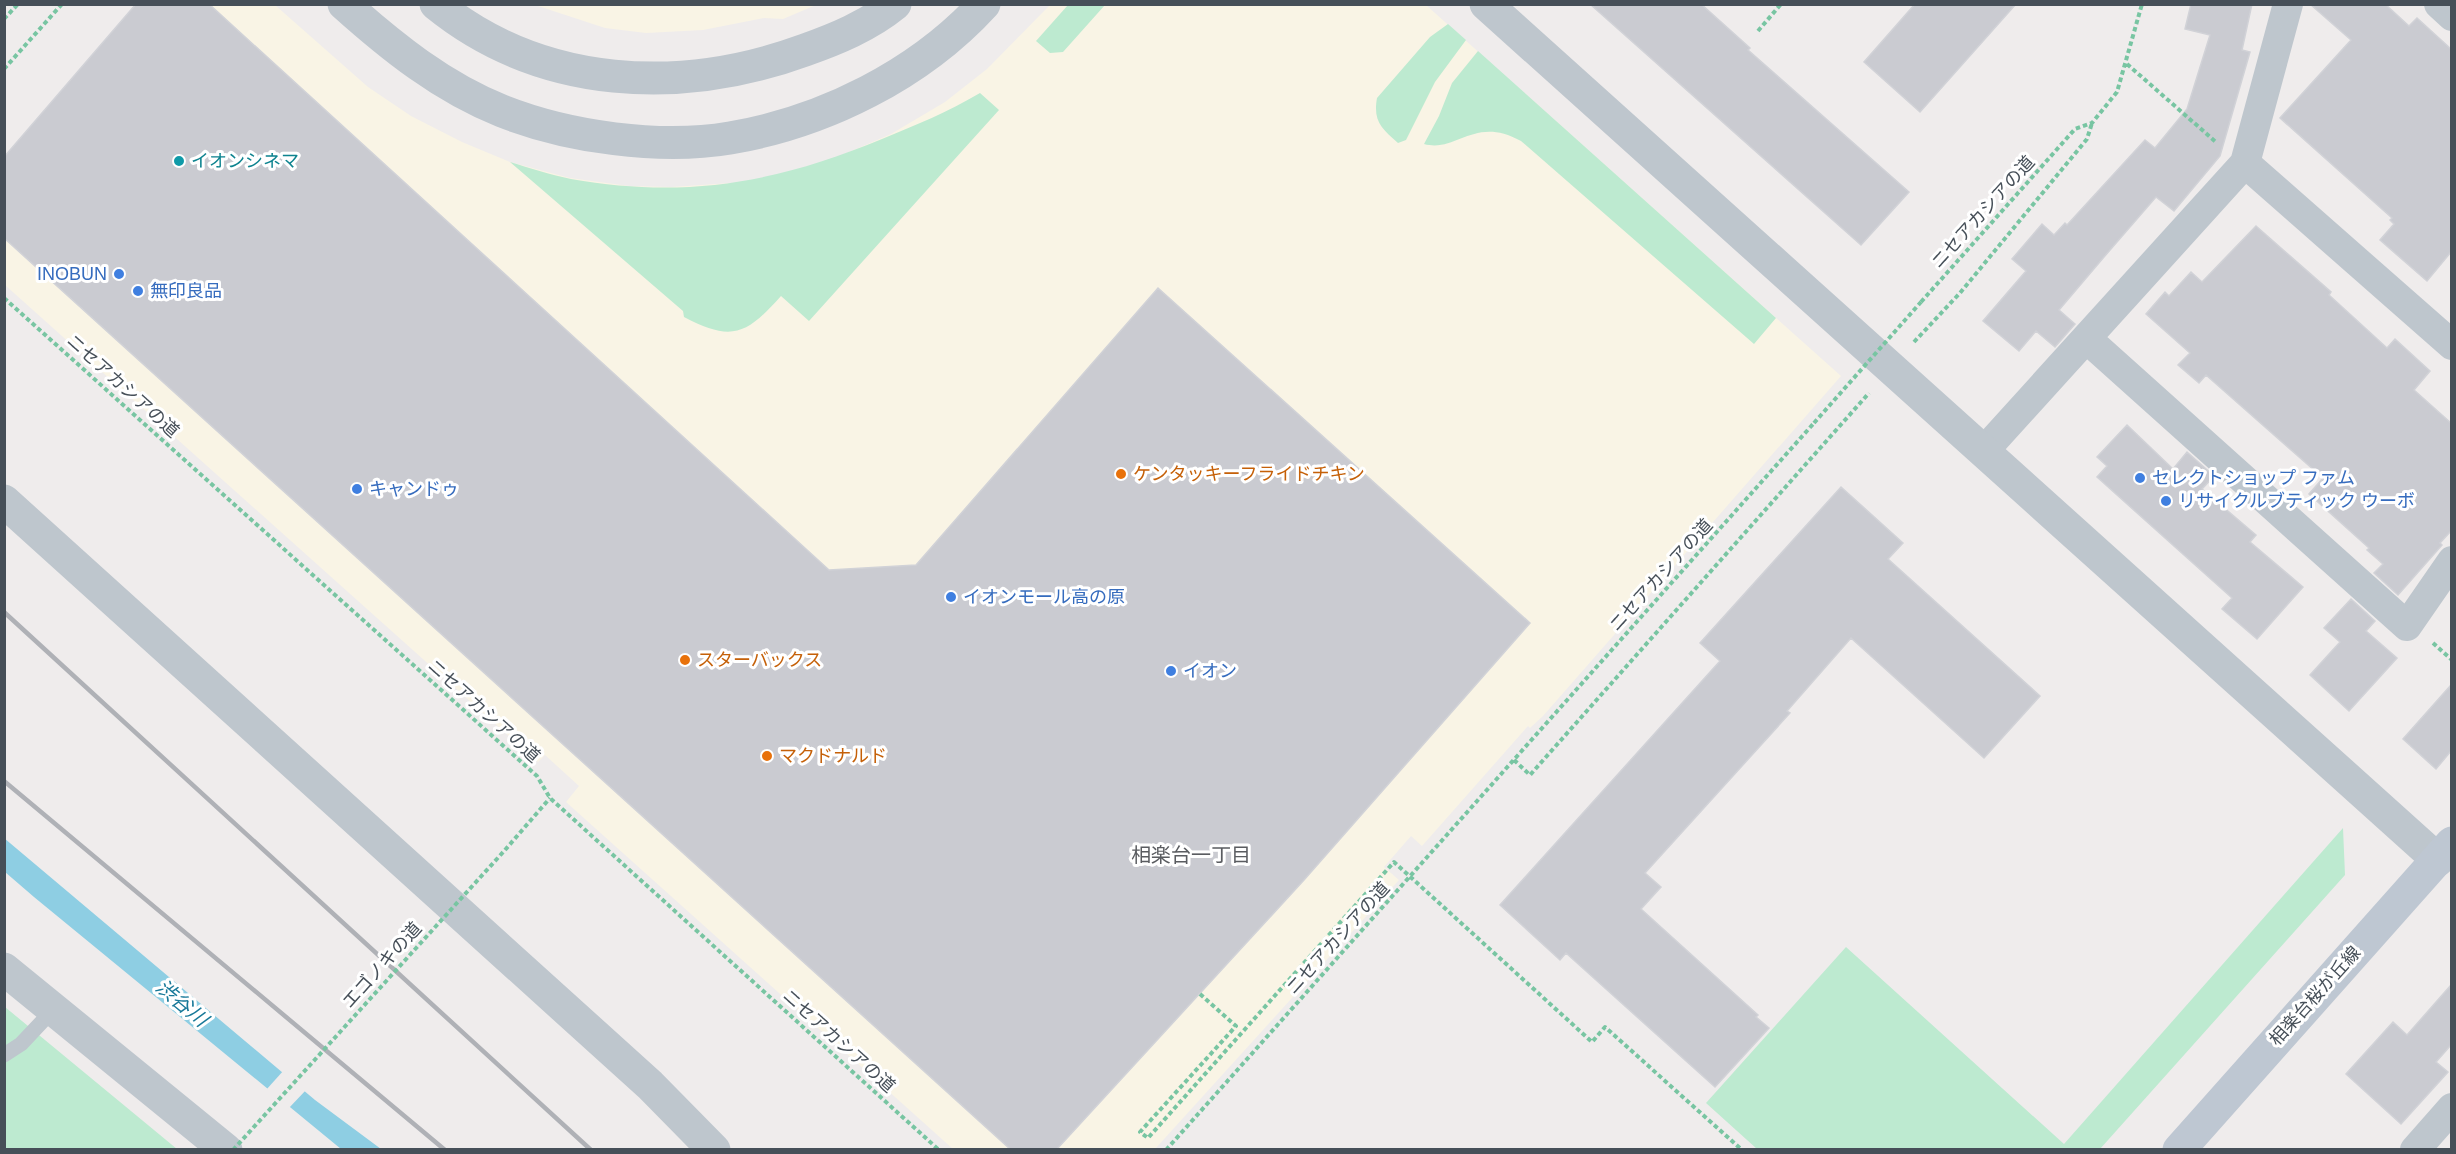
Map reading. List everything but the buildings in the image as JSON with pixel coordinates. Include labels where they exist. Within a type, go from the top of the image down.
[{"type":"main road","name":"相楽台桜が丘線","points":[[2179,1149],[2447,858]]},
{"type":"street","points":[[344,4],[414,63],[501,111],[552,127],[601,136],[633,141],[675,141],[730,138],[820,113],[864,93],[913,65],[984,4]]},
{"type":"street","points":[[436,4],[462,24],[530,57],[600,75],[655,79],[713,75],[771,62],[838,38],[895,4]]},
{"type":"street","points":[[1983,452],[2088,339],[2245,163],[2288,4]]},
{"type":"street","points":[[2439,4],[2451,16]]},
{"type":"street","points":[[1487,5],[1983,452],[2447,858]]},
{"type":"street","points":[[2245,163],[2451,345]]},
{"type":"street","points":[[2088,339],[2407,626],[2451,561]]},
{"type":"street","points":[[4,501],[650,1085],[714,1149]]},
{"type":"street","points":[[4,969],[226,1149]]},
{"type":"street","points":[[2415,1149],[2451,1108]]},
{"type":"lane","points":[[4,1055],[21,1044],[53,1010]]},
{"type":"path","points":[[4,19],[18,4]]},
{"type":"path","points":[[4,69],[62,4]]},
{"type":"path","points":[[1758,31],[1781,4]]},
{"type":"path","name":"ニセアカシアの道","points":[[1166,1149],[2075,129],[2092,123],[2117,93],[2142,4]]},
{"type":"path","points":[[2127,64],[2226,151],[2245,163]]},
{"type":"path","points":[[1910,346],[1960,293],[2087,139],[2092,123]]},
{"type":"path","name":"ニセアカシアの道","points":[[4,298],[537,776],[550,798],[939,1149]]},
{"type":"path","points":[[1514,760],[1530,775],[1871,390]]},
{"type":"path","name":"エゴノキの道","points":[[233,1149],[550,798]]},
{"type":"path","points":[[1200,994],[1236,1026],[1140,1132],[1148,1138],[1394,862],[1592,1042],[1605,1027],[1742,1149]]},
{"type":"shaded area","points":[[136,5],[275,5],[368,87],[411,116],[462,142],[510,162],[570,178],[629,186],[671,187],[746,182],[781,175],[840,156],[891,134],[945,102],[987,69],[1050,5],[1426,5],[1841,376],[1543,716],[1530,728],[1528,726],[1422,846],[1411,836],[1384,867],[1399,880],[1155,1149],[953,1149],[566,802],[579,786],[545,755],[538,762],[5,285],[4,157]]},
{"type":"shaded area","points":[[535,5],[816,5],[783,19],[764,18],[703,30],[646,33],[605,28]]},
{"type":"green space","points":[[1068,5],[1105,5],[1063,52],[1050,53],[1036,41]]},
{"type":"green space","points":[[1448,24],[1466,40],[1435,82],[1406,140],[1398,143],[1387,133],[1377,118],[1377,98],[1430,37]]},
{"type":"green space","points":[[1478,51],[1776,318],[1754,344],[1521,141],[1505,134],[1491,132],[1478,133],[1446,144],[1424,144],[1439,116],[1452,83]]},
{"type":"green space","points":[[980,93],[999,110],[809,321],[781,296],[758,319],[737,330],[727,332],[714,330],[684,317],[683,311],[510,162],[571,179],[613,185],[692,187],[730,183],[805,167],[843,154],[932,118]]},
{"type":"green space","points":[[2343,828],[2345,875],[2100,1149],[1757,1149],[1706,1103],[1846,947],[2064,1144]]},
{"type":"green space","points":[[5,1007],[177,1149],[5,1149]]},
{"type":"water","name":"渋谷川","points":[[4,838],[315,1100],[381,1149],[341,1149],[34,897],[5,872]]},
{"type":"pier","points":[[284,1070],[307,1089],[288,1109],[266,1090]]},
{"type":"railway","points":[[4,612],[591,1150]]},
{"type":"railway","points":[[4,781],[445,1150]]},
{"type":"place","name":"イオンシネマ","points":[[179,161]]},
{"type":"place","name":"INOBUN","points":[[119,274]]},
{"type":"place","name":"無印良品","points":[[138,291]]},
{"type":"place","name":"ケンタッキーフライドチキン","points":[[1121,474]]},
{"type":"place","name":"セレクトショップ ファム","points":[[2140,478]]},
{"type":"place","name":"キャンドゥ","points":[[357,489]]},
{"type":"place","name":"リサイクルブティック ウーボ","points":[[2166,501]]},
{"type":"place","name":"イオンモール高の原","points":[[951,597]]},
{"type":"place","name":"スターバックス","points":[[685,660]]},
{"type":"place","name":"イオン","points":[[1171,671]]},
{"type":"place","name":"マクドナルド","points":[[767,756]]},
{"type":"district","name":"相楽台一丁目","points":[[1191,855]]}]
